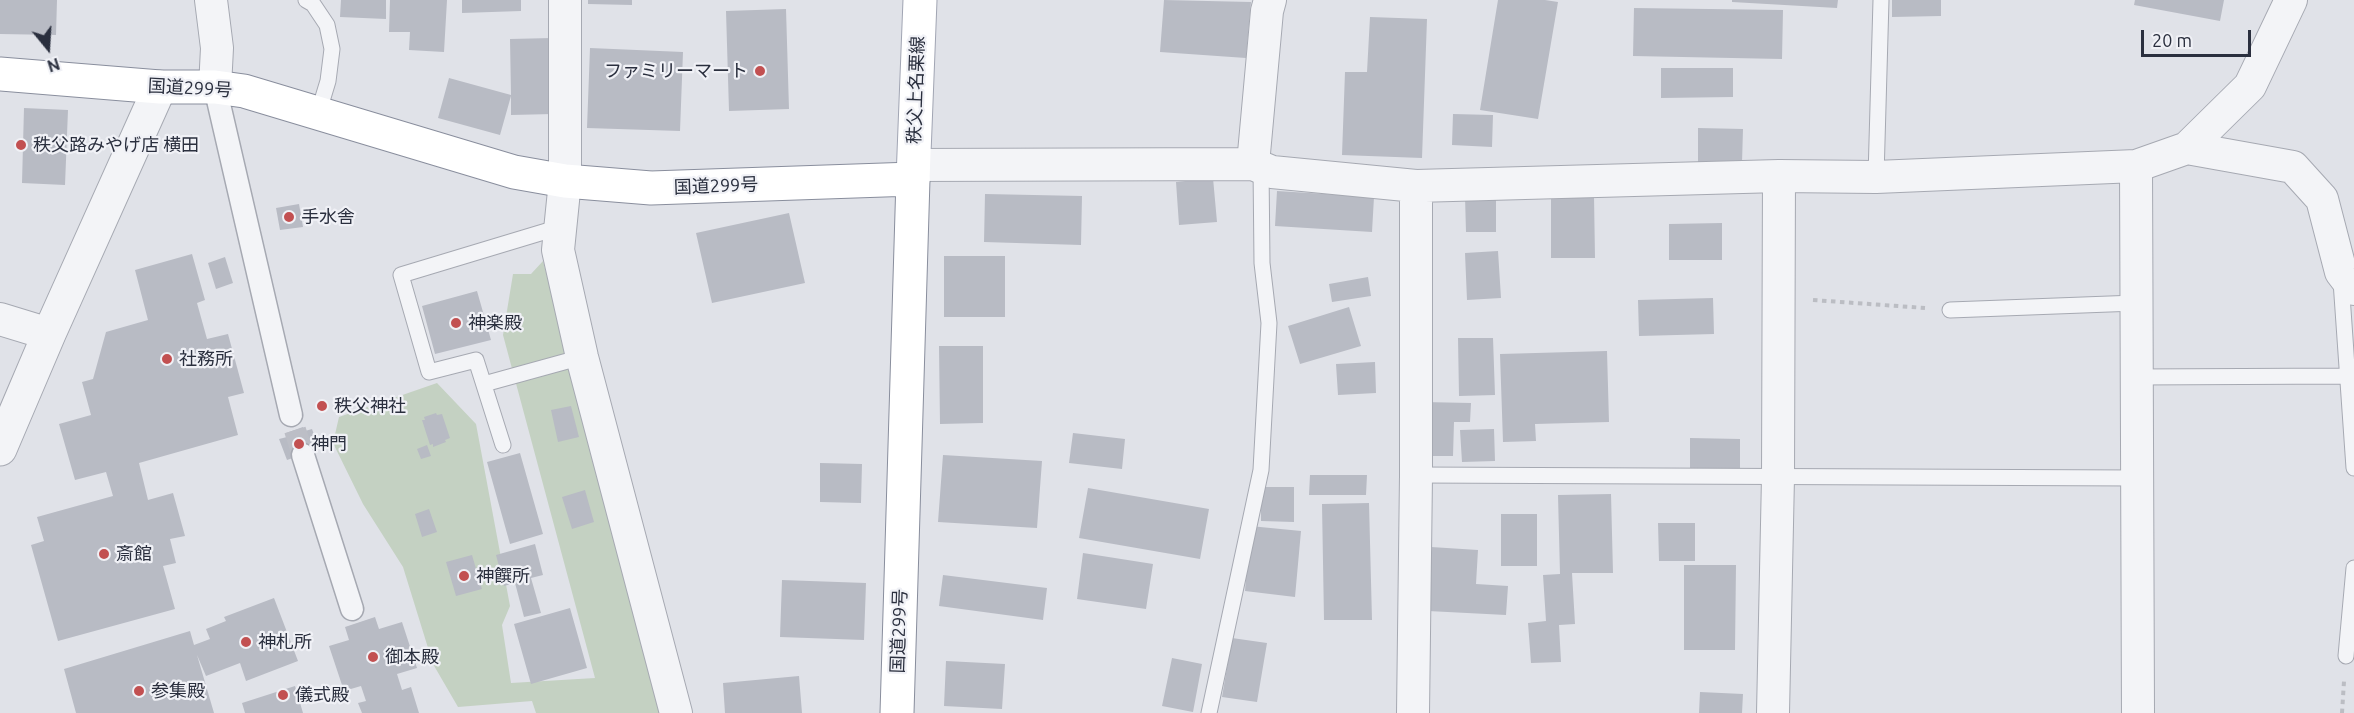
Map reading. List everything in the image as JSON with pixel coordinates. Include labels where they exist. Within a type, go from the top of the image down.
[{"type":"main road","name":"秩父上名栗線","points":[[913,172],[920,0]]},
{"type":"main road","name":"国道299号","points":[[0,74],[160,87],[215,87],[244,91],[514,172],[565,181],[651,188],[913,172],[897,713]]},
{"type":"street","points":[[566,0],[565,181],[558,250],[582,357],[676,713]]},
{"type":"street","points":[[1257,166],[1267,11],[1270,0]]},
{"type":"street","points":[[913,172],[1257,166],[1272,172],[1416,186],[1779,176],[1876,177],[2136,166],[2187,148],[2250,86],[2291,0]]},
{"type":"street","points":[[217,2],[215,87],[293,424]]},
{"type":"street","points":[[0,449],[160,87]]},
{"type":"street","points":[[2187,148],[2293,167],[2322,199],[2347,280]]},
{"type":"street","points":[[2136,166],[2138,713]]},
{"type":"street","points":[[1773,713],[1778,477],[1779,176]]},
{"type":"street","points":[[1413,713],[1416,186]]},
{"type":"street","points":[[0,320],[49,334]]},
{"type":"street","points":[[303,455],[352,609]]},
{"type":"lane","points":[[306,0],[313,4],[327,25],[332,49],[328,81],[318,114]]},
{"type":"lane","points":[[1876,177],[1881,0]]},
{"type":"lane","points":[[1209,713],[1261,470],[1269,323],[1262,263],[1257,166]]},
{"type":"lane","points":[[503,445],[476,360],[429,372],[401,275],[560,227]]},
{"type":"lane","points":[[2347,280],[2348,376],[2354,468]]},
{"type":"lane","points":[[1950,310],[2136,303]]},
{"type":"lane","points":[[484,384],[582,357]]},
{"type":"lane","points":[[2137,377],[2348,376]]},
{"type":"lane","points":[[1416,474],[2137,478]]},
{"type":"lane","points":[[2346,656],[2354,568]]},
{"type":"path","points":[[1778,297],[1950,310]]},
{"type":"path","points":[[2342,713],[2346,656]]},
{"type":"green space","points":[[543,261],[662,713],[536,713],[532,701],[458,707],[433,664],[403,567],[363,504],[333,443],[339,417],[437,383],[476,424],[510,606],[502,625],[511,683],[595,678],[503,335],[513,274],[531,274]]},
{"type":"building","points":[[0,0],[57,0],[56,35],[0,34]]},
{"type":"building","points":[[341,0],[386,0],[386,19],[340,17]]},
{"type":"building","points":[[390,0],[447,0],[444,52],[409,50],[410,32],[389,32]]},
{"type":"building","points":[[462,0],[521,0],[521,11],[462,13]]},
{"type":"building","points":[[588,0],[632,0],[632,5],[588,4]]},
{"type":"building","points":[[1164,0],[1251,2],[1246,58],[1160,52]]},
{"type":"building","points":[[1498,0],[1558,2],[1538,119],[1480,110]]},
{"type":"building","points":[[1732,0],[1838,0],[1837,8],[1732,2]]},
{"type":"building","points":[[1892,0],[1941,0],[1941,16],[1892,17]]},
{"type":"building","points":[[2135,0],[2224,0],[2220,21],[2134,5]]},
{"type":"building","points":[[1634,8],[1783,10],[1782,59],[1633,56]]},
{"type":"building","points":[[786,9],[789,109],[729,111],[726,11]]},
{"type":"building","points":[[1370,17],[1427,19],[1422,158],[1342,155],[1345,72],[1367,72]]},
{"type":"building","points":[[552,38],[553,114],[511,115],[511,96],[500,135],[438,118],[449,78],[511,95],[510,39]]},
{"type":"building","points":[[590,48],[683,52],[680,131],[587,128]]},
{"type":"building","points":[[1661,68],[1733,68],[1733,97],[1661,98]]},
{"type":"building","points":[[24,108],[68,110],[65,185],[22,183]]},
{"type":"building","points":[[1453,114],[1493,115],[1492,147],[1452,145]]},
{"type":"building","points":[[1698,128],[1743,129],[1742,163],[1698,162]]},
{"type":"building","points":[[1213,178],[1217,222],[1179,225],[1176,182]]},
{"type":"building","points":[[1277,191],[1374,197],[1372,232],[1275,226]]},
{"type":"building","points":[[985,194],[1082,196],[1081,245],[984,242]]},
{"type":"building","points":[[1496,195],[1496,232],[1466,232],[1465,196]]},
{"type":"building","points":[[1551,196],[1594,196],[1595,258],[1551,258]]},
{"type":"building","name":"手水舎","points":[[299,204],[303,227],[280,230],[276,208]]},
{"type":"building","points":[[789,213],[805,283],[712,303],[696,233]]},
{"type":"building","points":[[1722,223],[1722,260],[1669,260],[1669,224]]},
{"type":"building","points":[[1498,251],[1501,298],[1467,300],[1465,253]]},
{"type":"building","points":[[192,254],[205,300],[197,303],[207,339],[228,334],[244,393],[228,397],[238,435],[139,463],[148,500],[173,493],[185,536],[170,539],[176,563],[163,566],[175,609],[58,641],[31,545],[44,541],[37,517],[113,496],[106,472],[75,480],[59,424],[91,415],[82,382],[93,379],[106,332],[148,320],[135,270]]},
{"type":"building","points":[[944,256],[1005,256],[1005,317],[944,317]]},
{"type":"building","points":[[225,257],[233,283],[216,289],[208,263]]},
{"type":"building","points":[[1368,277],[1371,296],[1332,302],[1329,284]]},
{"type":"building","name":"神楽殿","points":[[477,291],[491,340],[435,354],[422,306]]},
{"type":"building","points":[[1713,298],[1714,334],[1639,336],[1638,300]]},
{"type":"building","points":[[1349,307],[1361,346],[1300,364],[1288,326]]},
{"type":"building","points":[[1458,338],[1493,338],[1495,395],[1459,396]]},
{"type":"building","points":[[939,346],[983,346],[983,423],[940,424]]},
{"type":"building","points":[[1607,351],[1609,422],[1535,424],[1536,441],[1503,442],[1500,354]]},
{"type":"building","points":[[1375,362],[1376,393],[1338,395],[1336,364]]},
{"type":"building","points":[[1423,402],[1471,403],[1470,422],[1454,422],[1453,456],[1423,456]]},
{"type":"building","points":[[571,406],[579,437],[558,442],[551,410]]},
{"type":"building","points":[[436,413],[437,415],[442,414],[450,438],[433,447],[433,444],[430,445],[422,420]]},
{"type":"building","name":"神門","points":[[303,427],[305,431],[312,429],[319,449],[287,460],[279,439],[287,437],[286,433]]},
{"type":"building","points":[[1494,429],[1495,461],[1462,462],[1460,430]]},
{"type":"building","points":[[1073,433],[1125,439],[1122,469],[1069,463]]},
{"type":"building","points":[[1690,438],[1740,439],[1740,471],[1690,471]]},
{"type":"building","points":[[427,445],[431,456],[421,459],[417,449]]},
{"type":"building","points":[[520,453],[543,534],[510,544],[487,462]]},
{"type":"building","points":[[943,455],[1042,461],[1037,528],[938,522]]},
{"type":"building","points":[[820,463],[862,464],[861,503],[820,502]]},
{"type":"building","points":[[1310,475],[1367,475],[1366,495],[1309,495]]},
{"type":"building","points":[[1261,487],[1294,487],[1294,522],[1261,521]]},
{"type":"building","points":[[1088,488],[1209,509],[1200,559],[1079,538]]},
{"type":"building","points":[[585,490],[594,522],[572,529],[562,497]]},
{"type":"building","points":[[1611,494],[1613,573],[1572,573],[1575,624],[1559,625],[1561,662],[1531,663],[1528,623],[1546,621],[1543,575],[1560,574],[1558,495]]},
{"type":"building","points":[[1369,503],[1372,620],[1324,620],[1322,504]]},
{"type":"building","points":[[429,509],[437,532],[422,537],[415,514]]},
{"type":"building","points":[[1501,514],[1537,514],[1537,566],[1501,566]]},
{"type":"building","points":[[1658,523],[1695,523],[1695,561],[1659,561]]},
{"type":"building","points":[[1250,526],[1301,531],[1295,597],[1245,591]]},
{"type":"building","points":[[535,544],[543,575],[531,578],[541,613],[524,617],[515,583],[504,586],[496,555]]},
{"type":"building","points":[[1431,547],[1478,550],[1476,584],[1508,586],[1506,615],[1428,611]]},
{"type":"building","points":[[1083,553],[1153,564],[1146,609],[1077,599]]},
{"type":"building","name":"神饌所","points":[[472,555],[482,589],[456,596],[446,562]]},
{"type":"building","points":[[1684,565],[1736,565],[1735,650],[1684,650]]},
{"type":"building","points":[[943,575],[1047,588],[1043,620],[939,606]]},
{"type":"building","points":[[782,580],[866,583],[864,640],[780,637]]},
{"type":"building","name":"参集殿","points":[[274,598],[298,661],[246,681],[240,663],[206,676],[197,655],[214,713],[76,713],[64,669],[190,631],[194,645],[210,639],[206,629],[226,621],[224,617]]},
{"type":"building","points":[[570,608],[587,668],[531,684],[514,624]]},
{"type":"building","name":"御本殿","points":[[375,617],[379,629],[402,622],[417,668],[397,674],[402,690],[411,687],[419,713],[362,713],[358,703],[366,701],[361,686],[344,691],[329,646],[349,640],[345,627]]},
{"type":"building","points":[[1232,638],[1267,643],[1257,702],[1222,697]]},
{"type":"building","points":[[1172,658],[1202,664],[1193,712],[1162,706]]},
{"type":"building","points":[[946,661],[1005,664],[1002,709],[944,706]]},
{"type":"building","points":[[799,676],[802,713],[725,713],[723,683]]},
{"type":"building","name":"儀式殿","points":[[295,686],[303,713],[245,713],[242,703]]},
{"type":"building","points":[[1700,692],[1743,694],[1742,713],[1699,713]]},
{"type":"tunnel","points":[[295,430],[303,455]]},
{"type":"place","name":"ファミリーマート","points":[[760,71]]},
{"type":"place","name":"秩父路みやげ店 横田","points":[[21,145]]},
{"type":"place","name":"手水舎","points":[[289,217]]},
{"type":"place","name":"神楽殿","points":[[456,323]]},
{"type":"place","name":"社務所","points":[[167,359]]},
{"type":"place","name":"秩父神社","points":[[322,406]]},
{"type":"place","name":"神門","points":[[299,444]]},
{"type":"place","name":"斎館","points":[[104,554]]},
{"type":"place","name":"神饌所","points":[[464,576]]},
{"type":"place","name":"神札所","points":[[246,642]]},
{"type":"place","name":"御本殿","points":[[373,657]]},
{"type":"place","name":"参集殿","points":[[139,691]]},
{"type":"place","name":"儀式殿","points":[[283,695]]}]
